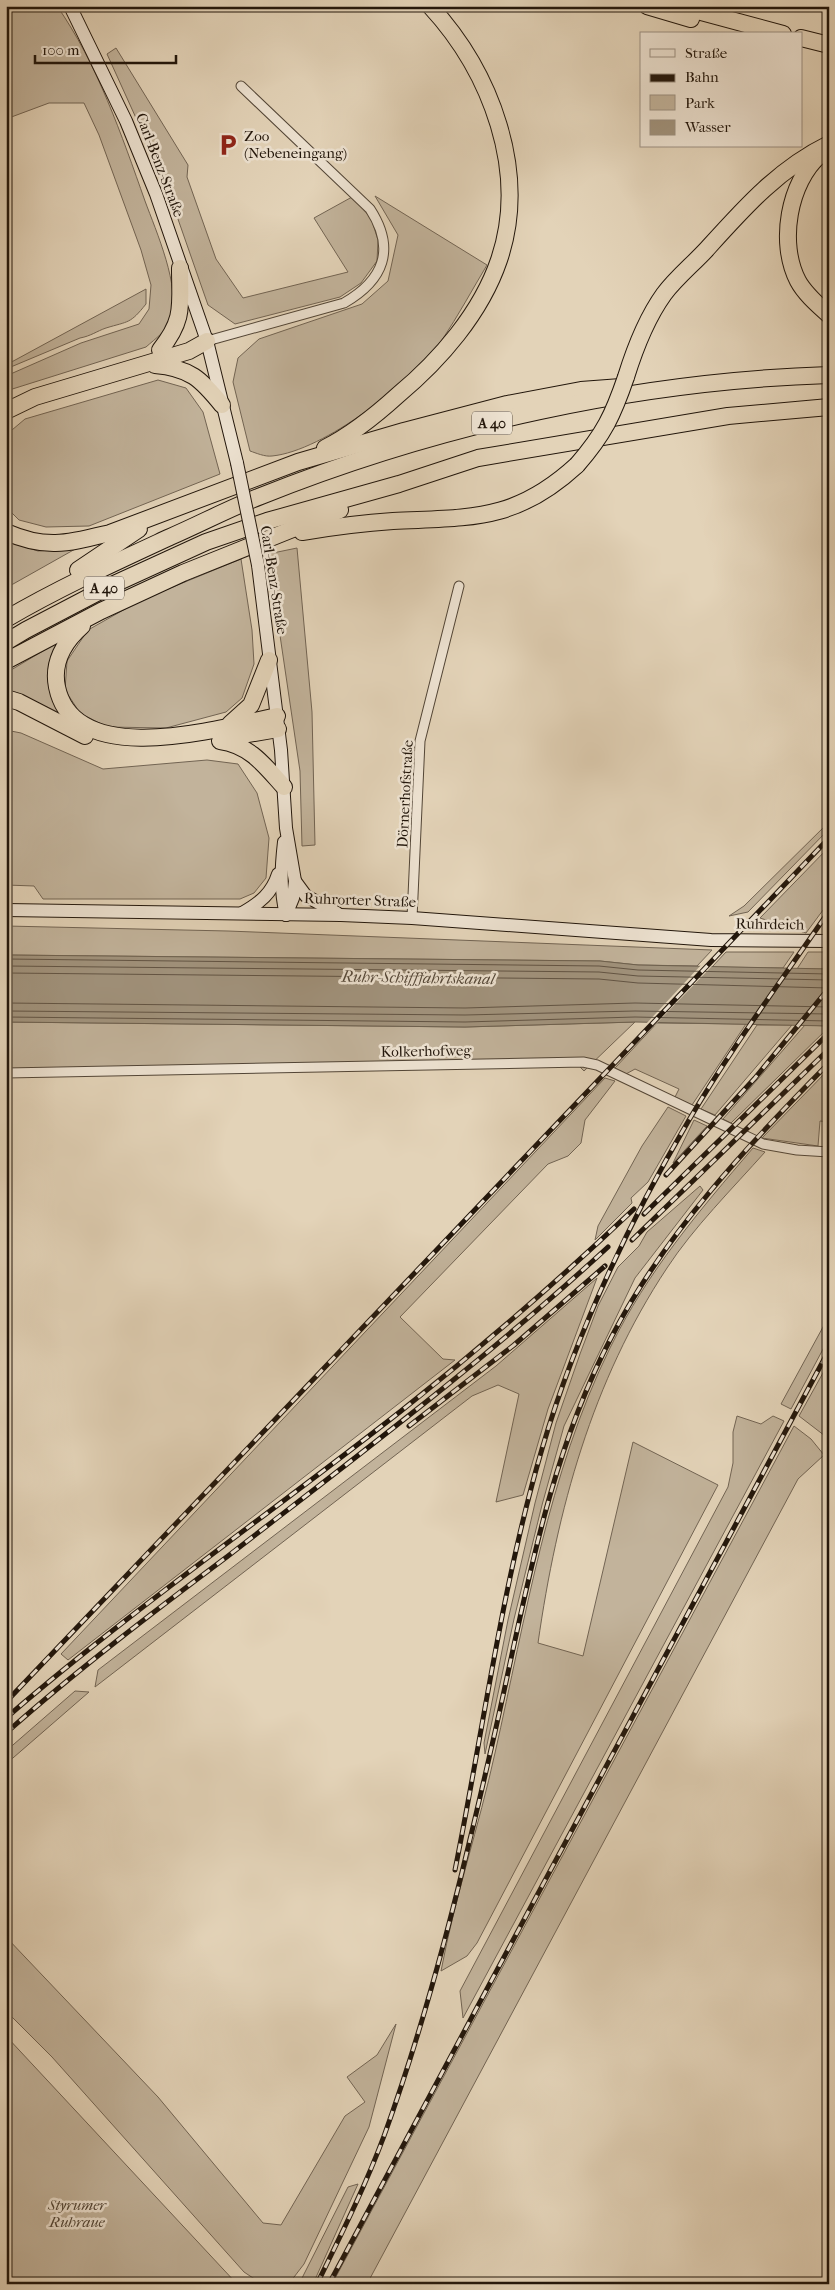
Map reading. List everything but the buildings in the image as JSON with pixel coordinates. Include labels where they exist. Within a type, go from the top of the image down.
[{"type":"highway","points":[[298,462],[333,444],[356,428],[428,369],[484,295],[503,248],[508,219],[509,181],[495,114],[472,62],[445,23],[430,6]]},
{"type":"highway","points":[[647,6],[739,32]]},
{"type":"highway","points":[[678,6],[776,32]]},
{"type":"highway","points":[[802,38],[829,45]]},
{"type":"highway","points":[[802,47],[829,54]]},
{"type":"highway","points":[[829,144],[798,169],[789,238],[791,262],[798,280],[806,292],[829,315]]},
{"type":"highway","points":[[266,539],[392,521],[485,516],[512,508],[538,495],[560,480],[577,465],[594,445],[614,413],[626,377],[630,353],[664,295],[762,189],[811,163],[829,150]]},
{"type":"highway","points":[[160,350],[170,336],[180,316],[180,268]]},
{"type":"highway","points":[[6,400],[24,391],[186,342],[207,341]]},
{"type":"highway","points":[[6,412],[35,397],[189,351],[207,341]]},
{"type":"highway","points":[[148,364],[169,366],[190,373],[203,382],[222,405]]},
{"type":"highway","name":"A 40","points":[[7,618],[96,570],[259,496],[334,468],[423,441],[518,417],[634,393],[732,382],[829,375]]},
{"type":"highway","points":[[6,532],[26,541],[40,544],[72,542],[110,533],[298,462],[404,431],[526,400],[581,390],[690,380],[732,382]]},
{"type":"highway","name":"A 40","points":[[6,642],[112,584],[206,542],[267,521],[399,484],[478,458],[728,416],[829,407]]},
{"type":"highway","points":[[6,661],[101,611],[183,573],[335,512],[399,484]]},
{"type":"highway","points":[[7,618],[30,598],[133,533],[183,506]]},
{"type":"highway","points":[[101,611],[80,628],[68,641],[57,663],[57,686],[60,698],[70,715],[90,729],[118,736],[173,736],[226,727],[278,723]]},
{"type":"highway","points":[[226,727],[238,719],[251,705],[269,660]]},
{"type":"highway","points":[[6,698],[19,702],[93,740],[110,744],[148,745],[210,740],[278,723]]},
{"type":"highway","points":[[210,740],[232,744],[247,750],[263,763],[284,787]]},
{"type":"main road","name":"Carl-Benz-Straße","points":[[70,6],[126,121],[156,194],[180,268],[207,341],[238,463],[258,565],[278,723],[286,828],[295,881],[293,898],[286,915]]},
{"type":"main road","name":"Carl-Benz-Straße","points":[[286,828],[281,864],[281,894],[286,915]]},
{"type":"main road","points":[[241,914],[257,905],[269,893],[275,884],[281,864]]},
{"type":"main road","points":[[295,881],[306,896],[341,914]]},
{"type":"main road","name":"Ruhrorter Straße","points":[[6,910],[286,915],[341,914],[711,940]]},
{"type":"main road","name":"Ruhrdeich","points":[[711,940],[829,941]]},
{"type":"street","points":[[207,341],[344,303],[362,292],[374,279],[383,258],[384,239],[380,224],[370,209],[241,86]]},
{"type":"street","name":"Dörnerhofstraße","points":[[412,918],[420,741],[459,586]]},
{"type":"street","name":"Kolkerhofweg","points":[[6,1073],[583,1062],[597,1066],[763,1144],[797,1150],[829,1152]]},
{"type":"green space","points":[[6,6],[57,6],[84,51],[118,126],[161,243],[173,291],[173,306],[171,319],[167,327],[146,347],[6,391],[6,376],[81,343],[139,324],[149,309],[151,285],[141,250],[99,135],[84,103],[49,103],[6,119]]},
{"type":"green space","points":[[148,6],[346,6],[348,8],[149,8]]},
{"type":"green space","points":[[116,48],[188,165],[187,177],[216,259],[243,298],[348,272],[314,218],[352,197],[371,218],[378,240],[377,261],[361,283],[340,297],[235,324],[208,305],[165,182],[107,54]]},
{"type":"green space","points":[[375,196],[487,265],[442,340],[428,357],[389,394],[341,428],[316,442],[293,451],[272,456],[250,451],[233,382],[238,358],[259,339],[362,304],[388,281],[398,235]]},
{"type":"green space","points":[[146,289],[146,304],[129,321],[80,338],[6,369],[6,365]]},
{"type":"green space","points":[[158,380],[186,388],[203,412],[220,474],[89,526],[46,527],[19,520],[6,507],[6,435],[25,419]]},
{"type":"green space","points":[[6,541],[38,551],[77,548],[6,588]]},
{"type":"green space","points":[[297,548],[312,712],[315,845],[302,846],[300,771],[268,554]]},
{"type":"green space","points":[[241,559],[252,630],[254,664],[242,698],[226,712],[166,728],[107,727],[80,713],[65,690],[67,661],[88,630],[141,600]]},
{"type":"green space","points":[[63,639],[52,661],[74,726],[6,693],[6,673]]},
{"type":"green space","points":[[6,730],[21,733],[103,769],[207,760],[238,764],[257,793],[269,838],[266,878],[254,893],[240,899],[43,899],[34,886],[6,885]]},
{"type":"green space","points":[[829,822],[829,829],[748,912],[729,916],[744,906]]},
{"type":"green space","points":[[829,847],[829,902],[806,933],[760,918]]},
{"type":"green space","points":[[6,926],[228,931],[712,950],[697,966],[638,965],[600,961],[6,955]]},
{"type":"green space","points":[[726,952],[794,952],[783,968],[712,967]]},
{"type":"green space","points":[[808,952],[829,952],[829,969],[797,969]]},
{"type":"green space","points":[[6,1022],[465,1027],[635,1022],[584,1071],[578,1065],[6,1075]]},
{"type":"green space","points":[[657,1023],[746,1024],[692,1105],[675,1097],[679,1089],[635,1069],[626,1074],[615,1068]]},
{"type":"green space","points":[[757,1025],[792,1025],[715,1115],[701,1109]]},
{"type":"green space","points":[[805,1025],[829,1027],[731,1123],[723,1119]]},
{"type":"green space","points":[[829,1069],[829,1122],[820,1121],[818,1146],[762,1138]]},
{"type":"green space","points":[[605,1078],[615,1081],[585,1120],[581,1143],[568,1156],[548,1164],[400,1317],[443,1359],[455,1360],[68,1660],[61,1654]]},
{"type":"green space","points":[[668,1107],[686,1116],[648,1182],[631,1198],[632,1203],[595,1240],[598,1226],[642,1146]]},
{"type":"green space","points":[[694,1120],[707,1126],[673,1163]]},
{"type":"green space","points":[[753,1148],[765,1152],[714,1208],[677,1253],[641,1311],[598,1401],[567,1496],[546,1593],[538,1643],[583,1656],[633,1442],[718,1485],[477,1943],[467,1956],[441,1971],[453,1916],[489,1780],[541,1546],[570,1445],[610,1348],[640,1294],[675,1243]]},
{"type":"green space","points":[[700,1186],[703,1190],[635,1278],[564,1426],[514,1619],[485,1754],[484,1743],[508,1620],[535,1503],[556,1423],[598,1306],[618,1267],[639,1246],[647,1232]]},
{"type":"green space","points":[[597,1278],[548,1409],[523,1495],[496,1502],[519,1394],[498,1385],[472,1396],[95,1687],[98,1670],[496,1366]]},
{"type":"green space","points":[[829,1316],[829,1338],[791,1409],[781,1404]]},
{"type":"green space","points":[[829,1362],[829,1439],[799,1416]]},
{"type":"green space","points":[[737,1416],[761,1424],[773,1416],[784,1421],[463,2018],[460,1991],[728,1487],[733,1463],[733,1432]]},
{"type":"green space","points":[[794,1426],[811,1439],[824,1455],[798,1479],[367,2284],[332,2284]]},
{"type":"green space","points":[[75,1691],[89,1692],[6,1764],[6,1751]]},
{"type":"green space","points":[[6,1937],[158,2097],[263,2223],[281,2225],[345,2116],[365,2102],[347,2077],[377,2055],[396,2024],[369,2127],[304,2264],[291,2281],[284,2284],[262,2284],[244,2272],[52,2057],[6,2011]]},
{"type":"green space","name":"Styrumer Ruhraue","points":[[6,2036],[237,2284],[6,2284]]},
{"type":"green space","points":[[358,2184],[313,2284],[299,2284],[348,2187]]},
{"type":"water","name":"Ruhr-Schifffahrtskanal","points":[[6,955],[600,961],[638,965],[829,969],[829,1026],[635,1022],[465,1027],[6,1022]]},
{"type":"pier","points":[[702,964],[714,964],[654,1026],[645,1025]]},
{"type":"railway","points":[[6,1702],[829,838]]},
{"type":"railway","points":[[455,1870],[515,1553],[542,1449],[587,1321],[645,1199],[689,1120],[757,1014],[829,911]]},
{"type":"railway","points":[[666,1175],[755,1078],[829,988]]},
{"type":"railway","points":[[644,1214],[829,1033]]},
{"type":"railway","points":[[632,1240],[829,1049]]},
{"type":"railway","points":[[317,2284],[377,2155],[416,2040],[469,1844],[539,1537],[569,1435],[588,1386],[611,1338],[633,1299],[656,1262],[682,1227],[738,1159],[829,1063]]},
{"type":"railway","points":[[6,1718],[102,1639],[431,1387],[520,1313],[634,1209]]},
{"type":"railway","points":[[6,1733],[115,1642],[421,1406],[516,1328],[608,1247]]},
{"type":"railway","points":[[409,1426],[514,1345],[605,1266]]},
{"type":"railway","points":[[329,2284],[829,1350]]},
{"type":"place","name":"Zoo (Nebeneingang)","points":[[228,145]]}]
